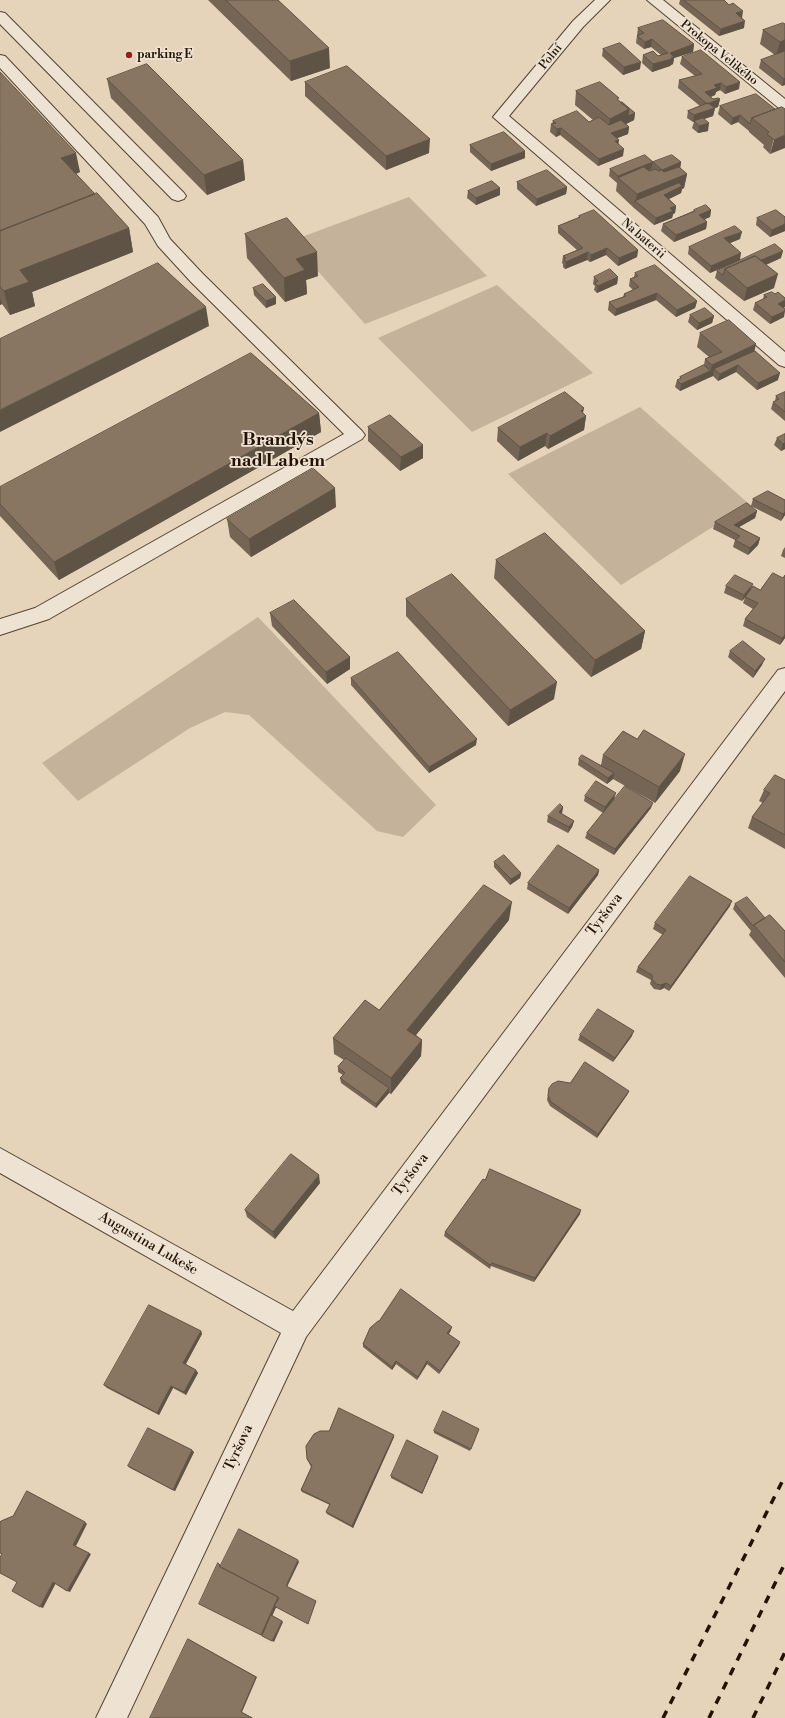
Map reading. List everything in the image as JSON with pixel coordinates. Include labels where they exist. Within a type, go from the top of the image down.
[{"type":"street","name":"Polní","points":[[501,117],[578,24],[603,0]]},
{"type":"street","name":"Prokopa Velikého","points":[[654,0],[785,106]]},
{"type":"street","points":[[0,16],[178,196]]},
{"type":"street","points":[[0,59],[152,221],[164,242],[192,272],[356,435],[42,614],[0,627]]},
{"type":"street","name":"Na baterii","points":[[501,117],[785,361]]},
{"type":"street","name":"Tyršova","points":[[110,1718],[296,1328],[785,676]]},
{"type":"street","name":"Augustina Lukeše","points":[[0,1160],[296,1328]]},
{"type":"shaded area","points":[[409,197],[487,276],[365,324],[291,241]]},
{"type":"shaded area","points":[[497,285],[593,373],[472,432],[378,338]]},
{"type":"shaded area","points":[[640,407],[749,504],[621,585],[508,474]]},
{"type":"shaded area","points":[[258,617],[436,805],[403,837],[377,831],[249,715],[225,712],[190,728],[78,801],[42,763]]},
{"type":"building","points":[[226,0],[278,0],[329,48],[290,61]]},
{"type":"building","points":[[684,0],[724,0],[729,5],[733,3],[743,11],[736,13],[745,21],[721,29]]},
{"type":"building","points":[[663,20],[694,44],[670,53],[674,57],[671,58],[672,59],[653,64],[643,55],[653,51],[658,56],[668,53],[652,39],[645,42],[637,36],[644,33],[638,28]]},
{"type":"building","points":[[783,23],[785,24],[785,40],[780,42],[763,30]]},
{"type":"building","points":[[620,43],[641,62],[624,67],[603,49]]},
{"type":"building","points":[[701,50],[740,82],[726,87],[721,83],[714,85],[717,88],[705,92],[713,99],[720,99],[707,104],[679,80],[702,74],[682,57]]},
{"type":"building","points":[[785,51],[785,78],[784,79],[761,60]]},
{"type":"building","points":[[147,64],[243,160],[204,175],[107,79]]},
{"type":"building","points":[[347,66],[430,139],[386,156],[305,82]]},
{"type":"building","points":[[0,72],[76,153],[61,158],[95,194],[0,231]]},
{"type":"building","points":[[600,82],[619,98],[617,99],[629,109],[610,119],[576,91]]},
{"type":"building","points":[[756,94],[775,109],[752,118],[750,124],[740,115],[733,118],[720,106]]},
{"type":"building","points":[[622,102],[635,113],[628,116],[629,109],[621,103]]},
{"type":"building","points":[[708,103],[715,108],[694,115],[688,111]]},
{"type":"building","points":[[782,107],[785,109],[785,135],[774,140],[767,134],[769,132],[752,118]]},
{"type":"building","points":[[577,111],[589,122],[599,117],[609,125],[621,120],[629,127],[611,133],[619,140],[615,141],[624,149],[599,159],[561,128],[557,129],[551,124],[556,123],[553,121]]},
{"type":"building","points":[[703,118],[709,123],[699,126],[694,121]]},
{"type":"building","points":[[504,132],[525,151],[491,164],[470,145]]},
{"type":"building","points":[[645,155],[653,162],[618,176],[610,169]]},
{"type":"building","points":[[672,155],[681,162],[662,170],[653,162]]},
{"type":"building","points":[[644,167],[649,171],[656,169],[664,172],[679,167],[687,174],[637,194],[618,178]]},
{"type":"building","points":[[547,170],[567,187],[537,199],[517,182]]},
{"type":"building","points":[[492,181],[500,188],[476,198],[468,191]]},
{"type":"building","points":[[679,183],[682,186],[664,195],[676,206],[670,208],[673,211],[656,218],[635,201]]},
{"type":"building","points":[[97,193],[129,228],[20,270],[29,282],[4,291],[0,287],[0,231]]},
{"type":"building","points":[[706,205],[711,210],[699,215],[707,222],[676,235],[663,224],[695,211],[694,210]]},
{"type":"building","points":[[594,210],[638,250],[619,258],[607,248],[591,255],[588,252],[566,262],[564,259],[566,258],[563,256],[583,248],[558,226]]},
{"type":"building","points":[[776,210],[785,217],[785,224],[772,230],[757,218]]},
{"type":"building","points":[[287,218],[317,252],[296,259],[305,270],[284,278],[245,234]]},
{"type":"building","points":[[735,226],[742,232],[724,238],[741,253],[711,266],[689,247]]},
{"type":"building","points":[[775,244],[783,251],[761,260],[755,256],[725,269],[723,275],[717,271]]},
{"type":"building","points":[[755,256],[778,274],[747,288],[725,269]]},
{"type":"building","points":[[158,263],[206,307],[0,410],[0,339]]},
{"type":"building","points":[[655,265],[697,301],[677,310],[657,293],[616,309],[609,302],[626,296],[624,294],[639,287],[630,279],[638,276],[635,273]]},
{"type":"building","points":[[610,269],[618,277],[598,286],[595,283],[598,281],[594,277]]},
{"type":"building","points":[[263,284],[276,297],[266,301],[253,288]]},
{"type":"building","points":[[772,292],[775,294],[778,292],[785,298],[785,300],[778,304],[785,309],[785,311],[772,317],[755,303],[767,297],[764,295]]},
{"type":"building","points":[[705,308],[714,316],[699,323],[690,315]]},
{"type":"building","points":[[729,320],[756,344],[712,365],[705,359],[722,352],[700,333]]},
{"type":"building","points":[[755,351],[780,373],[758,383],[738,365],[720,374],[714,369]]},
{"type":"building","points":[[251,353],[319,413],[54,562],[0,504],[0,487]]},
{"type":"building","points":[[704,365],[710,371],[681,384],[677,380],[681,378],[680,377]]},
{"type":"building","points":[[565,392],[584,408],[581,411],[586,416],[550,436],[547,433],[520,447],[498,428]]},
{"type":"building","points":[[785,392],[785,412],[773,402],[779,399],[776,396]]},
{"type":"building","points":[[390,415],[423,445],[401,457],[368,427]]},
{"type":"building","points":[[785,434],[785,443],[783,444],[777,438]]},
{"type":"building","points":[[314,469],[335,488],[249,539],[227,519]]},
{"type":"building","points":[[768,491],[785,500],[785,512],[783,514],[753,499]]},
{"type":"building","points":[[747,503],[757,511],[734,525],[760,538],[750,548],[735,540],[740,536],[715,522]]},
{"type":"building","points":[[545,533],[645,631],[595,660],[496,560]]},
{"type":"building","points":[[773,573],[783,578],[785,575],[785,635],[782,638],[745,619],[758,603],[745,597],[753,586],[760,590]]},
{"type":"building","points":[[452,574],[557,682],[510,710],[406,599]]},
{"type":"building","points":[[735,575],[753,584],[744,595],[726,586]]},
{"type":"building","points":[[294,600],[350,657],[326,672],[270,613]]},
{"type":"building","points":[[743,641],[765,659],[755,671],[730,651]]},
{"type":"building","points":[[398,652],[477,739],[429,767],[351,678]]},
{"type":"building","points":[[644,730],[685,754],[659,787],[603,755],[623,731],[637,739]]},
{"type":"building","points":[[582,755],[614,773],[608,778],[579,759]]},
{"type":"building","points":[[775,775],[785,780],[785,835],[752,817],[770,793],[764,790]]},
{"type":"building","points":[[596,781],[616,793],[605,807],[585,796]]},
{"type":"building","points":[[625,786],[653,803],[615,849],[587,833]]},
{"type":"building","points":[[560,804],[563,807],[559,812],[574,821],[569,827],[548,816]]},
{"type":"building","points":[[558,845],[599,870],[569,908],[528,883]]},
{"type":"building","points":[[504,855],[521,873],[511,879],[494,862]]},
{"type":"building","points":[[690,876],[732,901],[671,986],[666,983],[661,985],[656,984],[652,979],[652,975],[638,967],[666,930],[655,923]]},
{"type":"building","points":[[484,885],[512,902],[407,1030],[422,1040],[391,1078],[333,1038],[365,1000],[379,1010]]},
{"type":"building","points":[[747,897],[765,918],[753,926],[735,904]]},
{"type":"building","points":[[770,915],[785,931],[785,962],[754,925]]},
{"type":"building","points":[[598,1009],[634,1031],[615,1058],[580,1035]]},
{"type":"building","points":[[346,1058],[389,1088],[376,1104],[340,1078],[345,1073],[338,1067]]},
{"type":"building","points":[[585,1062],[629,1091],[598,1134],[551,1102],[548,1095],[549,1088],[552,1084],[558,1081],[570,1083]]},
{"type":"building","points":[[291,1154],[319,1175],[273,1232],[245,1210]]},
{"type":"building","points":[[490,1169],[581,1210],[535,1278],[492,1263],[490,1265],[445,1232],[483,1179],[485,1180]]},
{"type":"building","points":[[401,1289],[452,1327],[447,1333],[460,1342],[440,1371],[427,1361],[418,1377],[396,1361],[392,1367],[363,1344],[370,1328],[379,1321]]},
{"type":"building","points":[[149,1305],[201,1331],[183,1363],[196,1370],[184,1392],[171,1386],[157,1413],[104,1385]]},
{"type":"building","points":[[339,1408],[394,1435],[352,1526],[326,1512],[330,1504],[301,1490],[312,1466],[307,1459],[306,1446],[314,1434],[320,1431],[329,1431]]},
{"type":"building","points":[[443,1411],[479,1429],[471,1449],[434,1431]]},
{"type":"building","points":[[148,1428],[192,1450],[173,1490],[128,1466]]},
{"type":"building","points":[[407,1440],[438,1456],[422,1493],[391,1476]]},
{"type":"building","points":[[27,1491],[85,1522],[73,1545],[89,1553],[67,1591],[53,1582],[40,1607],[12,1591],[17,1582],[0,1573],[0,1557],[2,1554],[0,1553],[0,1522],[13,1516]]},
{"type":"building","points":[[239,1529],[298,1560],[286,1586],[316,1601],[308,1624],[274,1606],[279,1598],[278,1597],[220,1567]]},
{"type":"building","points":[[218,1563],[220,1565],[219,1566],[278,1597],[261,1635],[199,1604]]},
{"type":"building","points":[[271,1615],[282,1621],[272,1641],[262,1636]]},
{"type":"building","points":[[188,1639],[256,1677],[241,1712],[252,1718],[150,1718]]},
{"type":"railway","points":[[663,1718],[785,1476]]},
{"type":"railway","points":[[709,1718],[785,1563]]},
{"type":"railway","points":[[753,1718],[785,1652]]},
{"type":"place","name":"parking E","points":[[129,55]]},
{"type":"district","name":"Brandýs nad Labem","points":[[278,451]]}]
